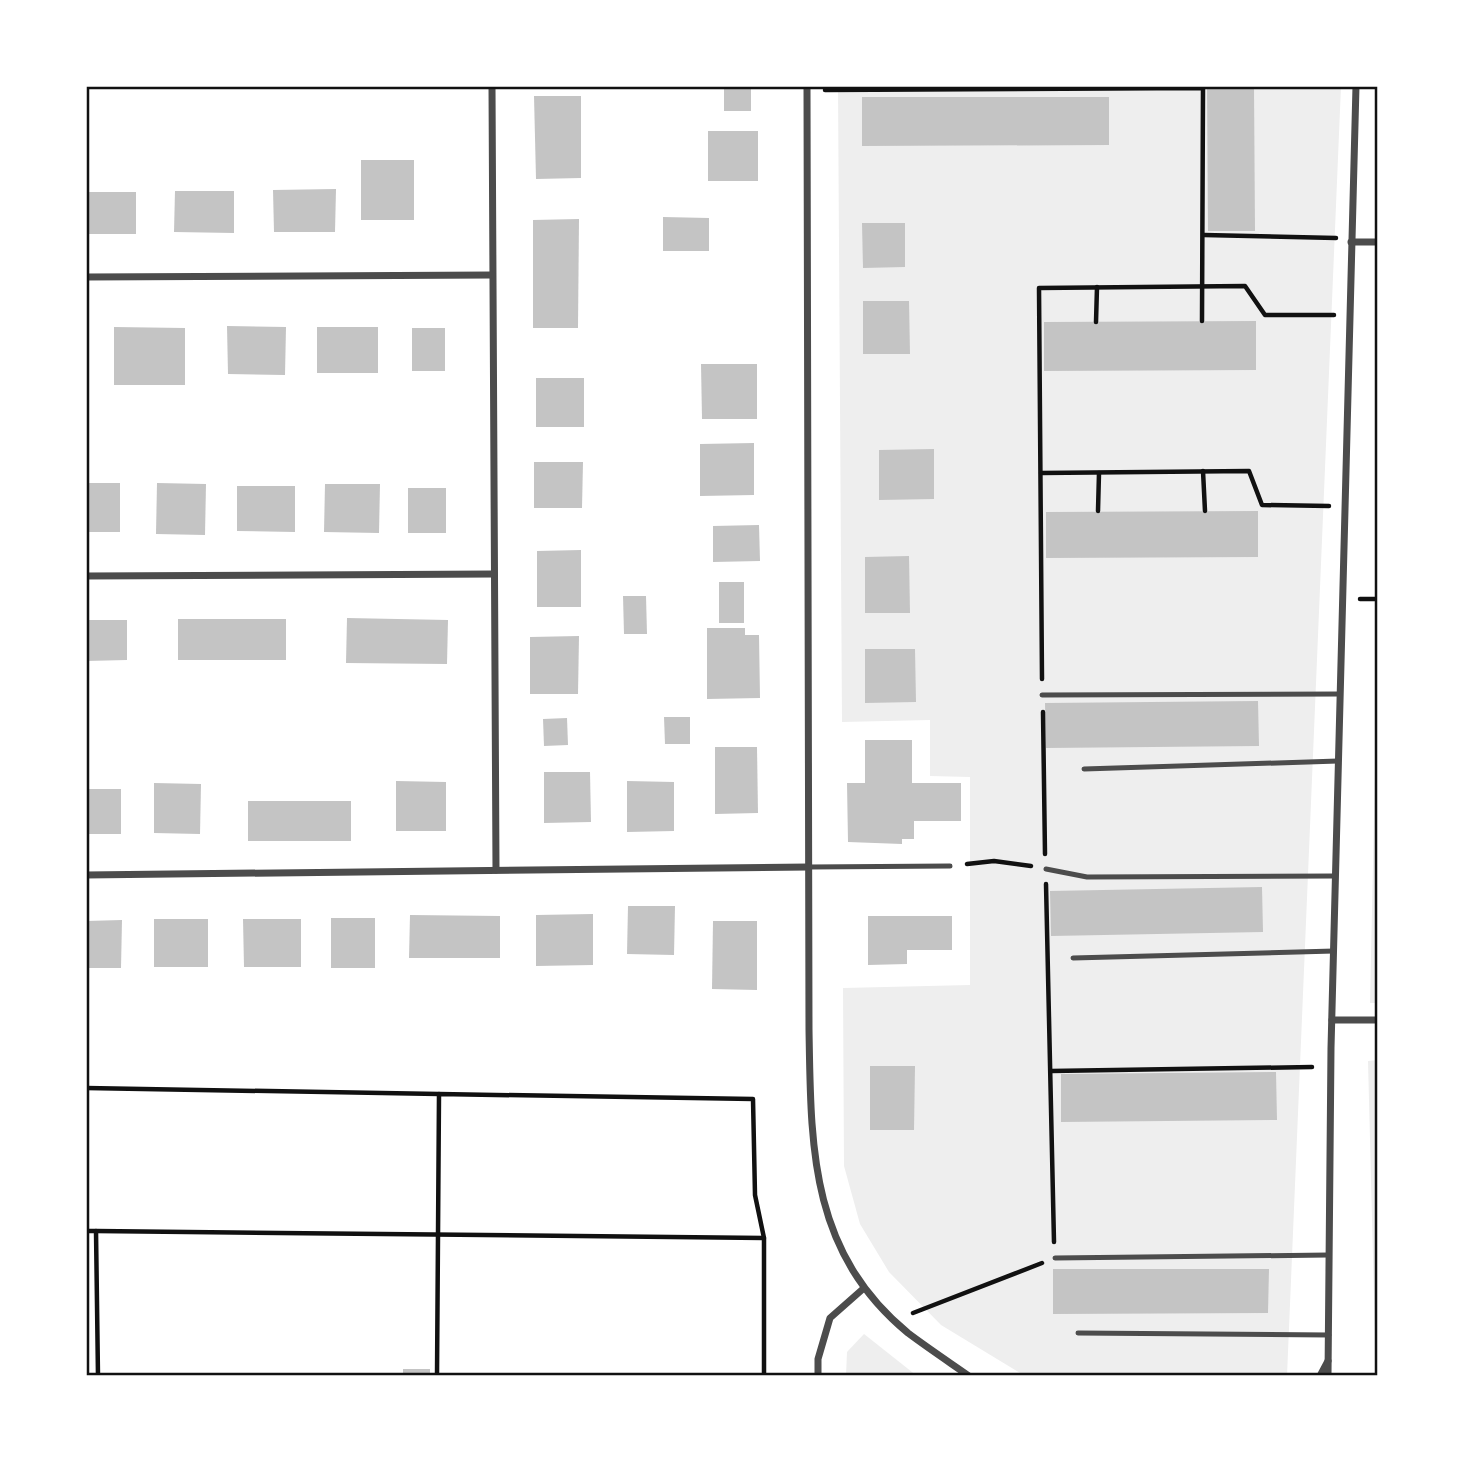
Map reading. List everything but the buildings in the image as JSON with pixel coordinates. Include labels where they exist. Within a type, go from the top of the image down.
[{"type":"street","points":[[492,86],[496,870]]},
{"type":"street","points":[[1328,1376],[1335,876],[1356,86]]},
{"type":"street","points":[[807,88],[809,867],[814,1154],[823,1206],[844,1255],[864,1288],[895,1320],[969,1376]]},
{"type":"street","points":[[1351,240],[1378,242]]},
{"type":"street","points":[[86,277],[492,275]]},
{"type":"street","points":[[86,576],[494,574]]},
{"type":"street","points":[[86,875],[809,867]]},
{"type":"street","points":[[1332,1020],[1378,1020]]},
{"type":"street","points":[[818,1376],[818,1359],[830,1318],[864,1288]]},
{"type":"street","points":[[1320,1376],[1329,1361]]},
{"type":"lane","points":[[1042,695],[1340,694]]},
{"type":"lane","points":[[1084,769],[1338,761]]},
{"type":"lane","points":[[809,867],[950,866]]},
{"type":"lane","points":[[1046,869],[1087,877],[1335,876]]},
{"type":"lane","points":[[1073,958],[1334,951]]},
{"type":"lane","points":[[1055,1258],[1328,1255]]},
{"type":"lane","points":[[1078,1333],[1329,1335]]},
{"type":"path","points":[[807,88],[1203,87],[1202,321]]},
{"type":"path","points":[[1204,235],[1351,240]]},
{"type":"path","points":[[895,1320],[1055,1258],[1042,695],[1039,288],[1245,286],[1265,315],[1349,315]]},
{"type":"path","points":[[1096,322],[1097,287]]},
{"type":"path","points":[[1203,471],[1205,511]]},
{"type":"path","points":[[1041,473],[1249,471],[1262,505],[1344,506]]},
{"type":"path","points":[[1098,511],[1099,473]]},
{"type":"path","points":[[950,866],[994,861],[1046,869]]},
{"type":"path","points":[[1051,1070],[1222,1071],[1331,1067]]},
{"type":"path","points":[[86,1088],[752,1099],[755,1195],[764,1238],[764,1376]]},
{"type":"path","points":[[437,1376],[439,1094]]},
{"type":"path","points":[[86,1231],[764,1238]]},
{"type":"path","points":[[96,1231],[98,1376]]},
{"type":"shaded area","points":[[838,86],[1341,86],[1287,1376],[1025,1376],[941,1325],[889,1272],[860,1224],[844,1166],[843,988],[970,985],[970,777],[930,776],[930,720],[842,722]]},
{"type":"shaded area","points":[[1378,630],[1378,1003],[1370,1003]]},
{"type":"shaded area","points":[[1378,1060],[1378,1376],[1376,1376],[1368,1061]]},
{"type":"shaded area","points":[[864,1334],[917,1376],[846,1376],[847,1352]]}]
